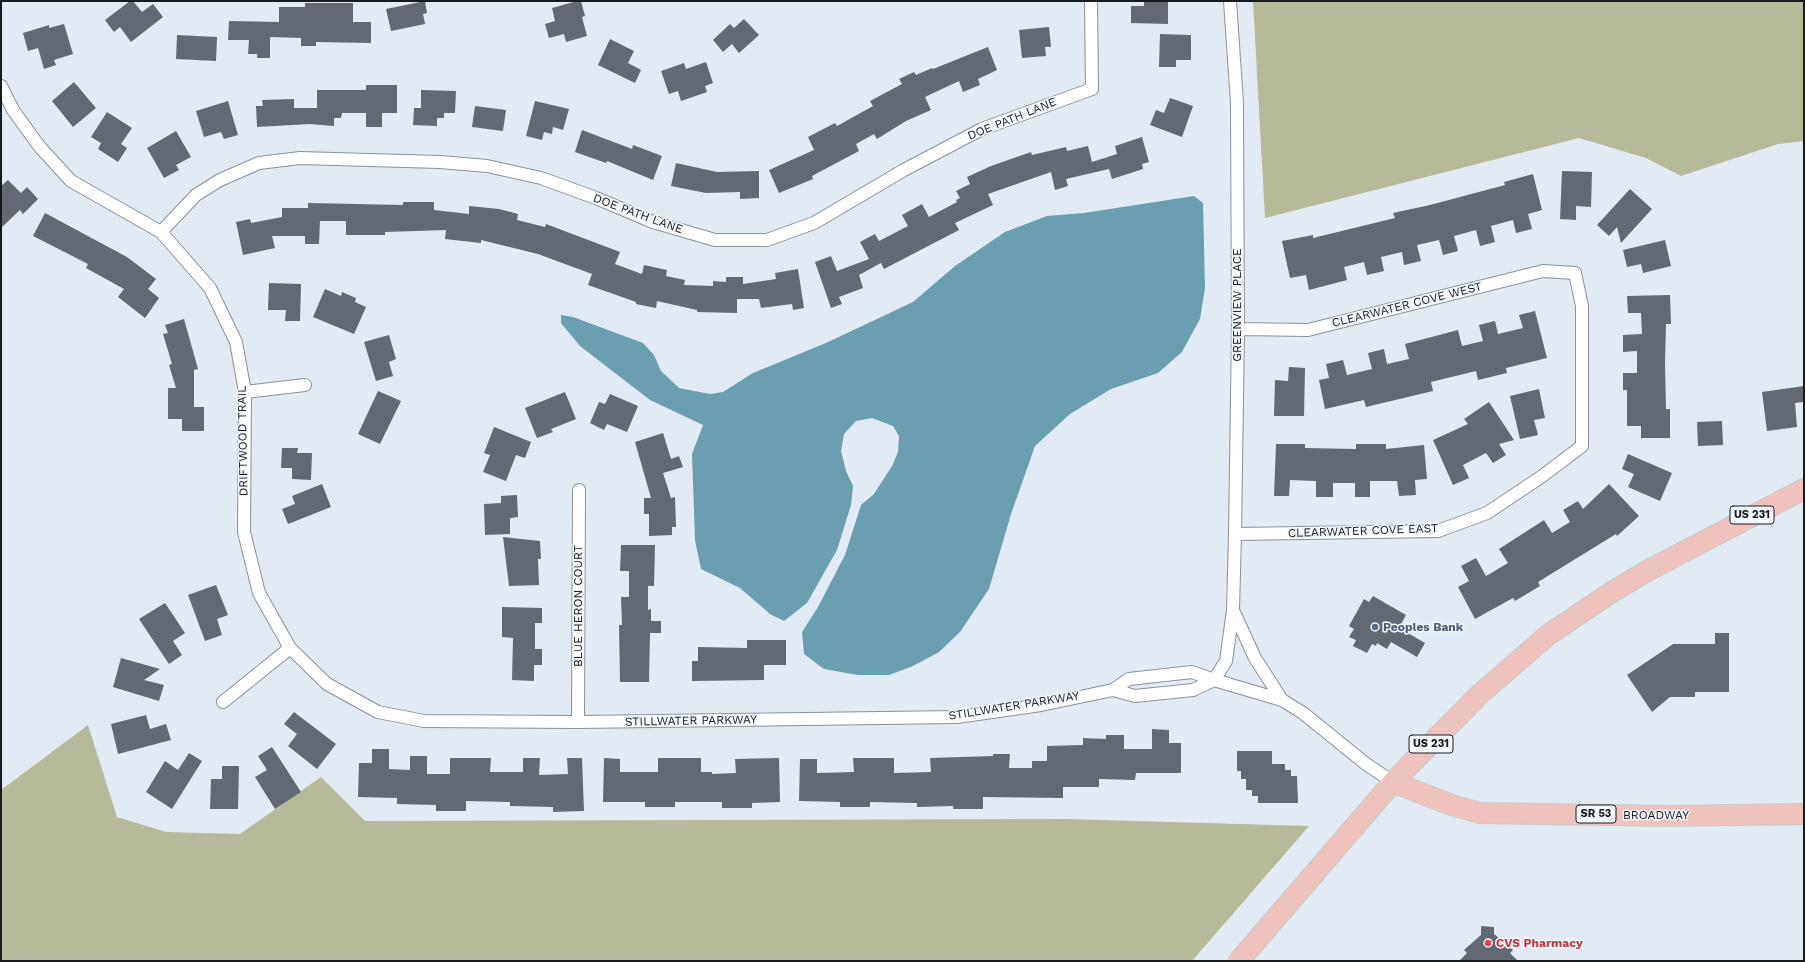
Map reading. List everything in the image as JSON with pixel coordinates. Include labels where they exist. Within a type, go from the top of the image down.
[{"type":"main road","name":"US 231","points":[[1238,961],[1393,782],[1480,695],[1548,636],[1612,592],[1647,571],[1804,489]]},
{"type":"main road","name":"BROADWAY","points":[[1393,782],[1451,805],[1480,813],[1670,816],[1804,814]]},
{"type":"street","name":"DOE PATH LANE","points":[[161,232],[196,195],[220,180],[259,163],[300,158],[440,162],[487,166],[541,178],[596,198],[653,222],[715,240],[766,240],[814,223],[904,170],[982,129],[1092,89],[1091,1]]},
{"type":"street","name":"GREENVIEW PLACE","points":[[1214,680],[1226,661],[1233,610],[1235,534],[1238,329],[1236,103],[1230,1]]},
{"type":"street","name":"DRIFTWOOD TRAIL","points":[[1,86],[13,110],[39,146],[71,181],[161,232],[210,288],[236,342],[245,392],[244,532],[259,593],[290,648]]},
{"type":"street","name":"CLEARWATER COVE WEST","points":[[1238,329],[1308,330],[1543,271],[1576,273]]},
{"type":"street","name":"CLEARWATER COVE EAST","points":[[1235,534],[1438,532],[1488,513],[1541,477],[1582,446],[1582,306],[1576,273]]},
{"type":"street","points":[[245,392],[305,385]]},
{"type":"street","name":"BLUE HERON COURT","points":[[578,722],[579,490]]},
{"type":"street","name":"GREENVIEW PLACE","points":[[1233,610],[1255,658],[1282,700]]},
{"type":"street","points":[[223,702],[290,648]]},
{"type":"street","name":"STILLWATER PARKWAY","points":[[290,648],[327,684],[378,712],[424,721],[578,722],[957,717],[1041,705],[1113,690],[1129,679],[1192,672],[1282,700],[1303,713],[1366,764],[1393,782]]},
{"type":"street","name":"STILLWATER PARKWAY","points":[[1113,690],[1135,696],[1193,690],[1214,680]]},
{"type":"green space","points":[[1253,1],[1804,1],[1804,141],[1778,144],[1681,176],[1646,158],[1579,138],[1265,218]]},
{"type":"green space","points":[[88,725],[117,817],[166,832],[240,834],[321,777],[365,821],[1067,819],[1309,826],[1192,961],[1,961],[1,790]]},
{"type":"water","points":[[1194,196],[1203,203],[1205,288],[1200,319],[1182,352],[1158,373],[1111,389],[1070,414],[1035,446],[1011,514],[989,589],[960,632],[939,652],[913,666],[889,675],[858,675],[824,669],[804,654],[802,632],[818,607],[845,555],[861,505],[874,494],[892,466],[898,452],[899,436],[893,426],[872,418],[856,421],[844,434],[841,451],[846,471],[853,486],[851,505],[837,550],[807,603],[784,621],[770,614],[740,588],[701,569],[695,540],[692,454],[703,425],[650,400],[580,346],[561,323],[561,315],[573,317],[643,343],[654,355],[661,371],[679,388],[710,394],[723,392],[753,373],[826,343],[913,302],[955,266],[1005,232],[1047,216],[1084,213]]},
{"type":"building","points":[[130,1],[133,1],[142,12],[153,4],[163,17],[131,42],[120,27],[114,32],[105,20]]},
{"type":"building","points":[[425,1],[427,13],[423,14],[425,24],[391,31],[386,9]]},
{"type":"building","points":[[581,1],[585,16],[582,17],[587,36],[566,42],[564,34],[549,38],[545,24],[555,21],[552,8]]},
{"type":"building","points":[[1144,1],[1168,1],[1168,24],[1131,23],[1131,6],[1144,6]]},
{"type":"building","points":[[305,3],[353,3],[353,22],[371,22],[371,43],[316,42],[316,46],[301,46],[301,38],[270,37],[270,58],[257,58],[257,54],[248,54],[249,40],[228,40],[229,21],[279,22],[279,7],[305,7]]},
{"type":"building","points":[[744,19],[759,35],[739,53],[732,44],[723,52],[713,40],[730,24],[734,28]]},
{"type":"building","points":[[64,24],[73,54],[54,60],[56,65],[44,69],[38,48],[28,51],[23,33],[49,25],[49,28]]},
{"type":"building","points":[[1049,27],[1051,47],[1045,47],[1046,56],[1022,58],[1019,30]]},
{"type":"building","points":[[1160,34],[1191,35],[1191,60],[1176,60],[1176,67],[1159,67]]},
{"type":"building","points":[[177,35],[217,37],[216,61],[176,59]]},
{"type":"building","points":[[610,39],[634,51],[628,63],[641,70],[635,83],[598,65]]},
{"type":"building","points":[[988,47],[997,70],[978,79],[980,85],[963,92],[959,81],[925,97],[931,110],[906,121],[877,139],[874,134],[856,144],[859,151],[812,176],[813,179],[779,193],[769,170],[814,150],[808,137],[835,123],[837,126],[873,106],[870,101],[902,84],[899,79],[914,72],[916,75],[932,68],[933,69]]},
{"type":"building","points":[[706,62],[713,83],[705,86],[707,92],[681,101],[678,91],[669,94],[661,71],[684,63],[686,69]]},
{"type":"building","points":[[74,82],[96,108],[73,127],[52,101]]},
{"type":"building","points":[[366,85],[397,85],[397,113],[382,113],[382,127],[366,127],[366,113],[342,113],[341,118],[334,118],[334,126],[310,124],[257,127],[256,106],[263,106],[262,100],[294,99],[294,108],[317,108],[317,90],[366,90]]},
{"type":"building","points":[[421,90],[456,91],[455,113],[444,113],[444,118],[437,118],[437,126],[413,125],[414,108],[421,108]]},
{"type":"building","points":[[1170,98],[1193,106],[1182,137],[1150,125],[1156,110],[1164,113]]},
{"type":"building","points":[[228,101],[238,135],[224,139],[221,132],[204,137],[196,111]]},
{"type":"building","points":[[535,101],[569,109],[563,130],[553,127],[552,134],[544,132],[542,140],[526,136]]},
{"type":"building","points":[[475,106],[506,110],[503,131],[472,127]]},
{"type":"building","points":[[107,112],[132,128],[121,144],[127,148],[118,162],[98,149],[101,143],[91,137]]},
{"type":"building","points":[[582,130],[632,149],[633,145],[662,156],[653,180],[607,161],[606,163],[575,152]]},
{"type":"building","points":[[176,131],[191,157],[176,165],[179,170],[164,178],[147,148]]},
{"type":"building","points":[[1142,137],[1149,162],[1142,164],[1143,169],[1112,179],[1109,169],[1066,179],[1068,186],[1055,190],[1051,172],[988,194],[993,205],[955,223],[959,230],[884,269],[881,263],[859,275],[863,288],[839,297],[842,304],[831,308],[815,262],[831,256],[837,271],[869,259],[860,242],[875,234],[879,241],[908,226],[902,215],[922,204],[929,217],[957,202],[956,200],[960,198],[956,191],[970,184],[967,177],[991,166],[1031,152],[1032,155],[1066,147],[1067,151],[1088,146],[1092,162],[1117,154],[1115,146]]},
{"type":"building","points":[[676,163],[717,172],[759,171],[759,198],[740,199],[740,192],[706,193],[671,186]]},
{"type":"building","points":[[1562,171],[1592,172],[1591,207],[1576,206],[1576,220],[1560,219]]},
{"type":"building","points":[[1533,174],[1542,210],[1528,214],[1532,229],[1516,233],[1513,220],[1491,226],[1495,242],[1480,246],[1476,230],[1454,236],[1458,251],[1443,255],[1439,240],[1417,245],[1421,261],[1404,265],[1402,252],[1381,257],[1384,271],[1367,275],[1364,262],[1344,267],[1347,280],[1309,290],[1306,275],[1290,278],[1282,241],[1313,235],[1313,238],[1395,218],[1393,213],[1430,205],[1505,185],[1504,182]]},
{"type":"building","points":[[8,180],[21,193],[27,187],[38,199],[23,214],[20,210],[1,228],[1,186]]},
{"type":"building","points":[[1630,189],[1652,209],[1621,243],[1617,227],[1609,236],[1597,225]]},
{"type":"building","points":[[403,202],[434,202],[434,210],[469,214],[469,206],[499,209],[518,214],[517,220],[545,227],[546,224],[620,252],[615,264],[642,274],[644,265],[667,270],[666,276],[685,280],[684,285],[713,286],[713,281],[726,282],[726,277],[743,277],[743,284],[776,279],[775,273],[798,269],[804,308],[793,310],[792,304],[761,308],[759,299],[737,299],[737,313],[697,312],[697,310],[657,301],[656,308],[636,304],[636,302],[588,285],[592,274],[538,254],[481,240],[481,243],[445,239],[446,230],[385,232],[385,235],[346,235],[346,221],[320,221],[319,244],[305,244],[305,236],[272,236],[275,248],[243,255],[236,222],[250,219],[251,223],[282,217],[282,208],[308,208],[308,203],[403,205]]},
{"type":"building","points":[[45,213],[127,257],[156,279],[148,289],[159,298],[145,318],[118,297],[124,289],[86,268],[88,264],[33,236]]},
{"type":"building","points":[[1665,240],[1671,266],[1643,273],[1641,264],[1627,267],[1623,250]]},
{"type":"building","points":[[269,283],[301,284],[300,321],[285,321],[286,310],[268,310]]},
{"type":"building","points":[[325,289],[341,296],[342,292],[356,298],[355,302],[366,307],[354,334],[313,317]]},
{"type":"building","points":[[1670,295],[1671,324],[1666,324],[1665,363],[1666,409],[1670,409],[1670,438],[1641,438],[1641,426],[1627,426],[1627,390],[1623,390],[1623,373],[1637,373],[1637,351],[1623,352],[1623,335],[1642,334],[1641,313],[1628,313],[1627,296]]},
{"type":"building","points":[[1535,311],[1547,358],[1506,368],[1507,373],[1478,380],[1476,371],[1431,382],[1433,391],[1366,407],[1364,400],[1325,409],[1319,380],[1329,378],[1326,364],[1343,360],[1347,375],[1372,369],[1368,353],[1384,349],[1387,364],[1409,359],[1405,344],[1458,330],[1462,346],[1483,341],[1479,325],[1495,321],[1498,334],[1523,328],[1519,315]]},
{"type":"building","points":[[184,319],[198,369],[194,370],[194,407],[204,407],[204,431],[182,431],[182,419],[168,419],[168,388],[176,388],[169,365],[172,364],[163,334],[168,333],[165,325]]},
{"type":"building","points":[[389,335],[396,359],[389,362],[393,376],[376,381],[364,342]]},
{"type":"building","points":[[1289,367],[1305,368],[1304,416],[1274,416],[1275,380],[1288,381]]},
{"type":"building","points":[[1804,386],[1804,402],[1795,403],[1797,427],[1767,431],[1762,392]]},
{"type":"building","points":[[1539,389],[1545,418],[1534,420],[1538,435],[1520,439],[1510,396]]},
{"type":"building","points":[[378,391],[401,401],[380,444],[358,434]]},
{"type":"building","points":[[565,392],[576,419],[551,429],[553,432],[537,438],[525,408]]},
{"type":"building","points":[[610,394],[638,406],[627,432],[607,424],[604,430],[590,423],[599,402],[605,404]]},
{"type":"building","points":[[1489,402],[1514,440],[1499,444],[1506,455],[1493,463],[1486,453],[1463,465],[1469,478],[1453,485],[1433,440],[1468,424],[1464,419]]},
{"type":"building","points":[[1722,421],[1723,445],[1698,446],[1697,422]]},
{"type":"building","points":[[494,427],[531,442],[525,458],[516,455],[506,481],[483,472],[490,455],[484,453]]},
{"type":"building","points":[[663,433],[671,459],[679,456],[683,467],[663,473],[671,498],[675,497],[676,527],[672,527],[672,535],[649,536],[649,514],[644,514],[644,498],[651,498],[635,442]]},
{"type":"building","points":[[1276,444],[1305,444],[1305,448],[1356,449],[1356,444],[1386,444],[1386,449],[1424,445],[1427,479],[1415,480],[1416,495],[1399,496],[1397,481],[1370,481],[1370,497],[1355,497],[1355,483],[1333,483],[1333,497],[1316,497],[1316,481],[1290,480],[1289,496],[1274,496]]},
{"type":"building","points":[[282,448],[298,448],[297,453],[312,453],[311,480],[292,479],[292,468],[281,468]]},
{"type":"building","points":[[1628,454],[1672,473],[1660,501],[1628,487],[1634,474],[1622,469]]},
{"type":"building","points":[[322,484],[331,507],[288,524],[282,509],[295,504],[292,496]]},
{"type":"building","points":[[1609,484],[1639,516],[1617,536],[1616,534],[1538,582],[1540,586],[1515,601],[1513,598],[1475,619],[1458,587],[1469,581],[1461,566],[1476,558],[1486,576],[1508,563],[1499,549],[1544,520],[1552,533],[1570,522],[1563,510],[1578,501],[1583,509]]},
{"type":"building","points":[[517,495],[518,517],[510,518],[510,534],[485,535],[484,504],[501,503],[501,496]]},
{"type":"building","points":[[503,537],[540,541],[541,559],[538,559],[539,585],[509,586]]},
{"type":"building","points":[[621,545],[655,545],[654,586],[648,586],[648,610],[651,609],[651,621],[661,621],[661,633],[650,633],[649,682],[620,682],[619,625],[622,625],[621,597],[629,597],[629,571],[620,571]]},
{"type":"building","points":[[216,585],[228,615],[217,619],[222,635],[205,641],[188,595]]},
{"type":"building","name":"Peoples Bank","points":[[1373,596],[1406,615],[1399,628],[1425,643],[1417,657],[1391,642],[1387,649],[1377,643],[1376,646],[1372,644],[1367,653],[1353,646],[1356,640],[1349,637],[1354,629],[1349,626],[1364,599],[1369,602]]},
{"type":"building","points":[[165,603],[185,633],[173,641],[182,655],[169,664],[139,619]]},
{"type":"building","points":[[502,607],[542,608],[542,623],[535,623],[535,649],[542,649],[542,665],[534,665],[534,681],[512,680],[513,638],[502,637]]},
{"type":"building","points":[[1715,633],[1729,633],[1729,692],[1695,692],[1695,697],[1670,697],[1652,712],[1627,675],[1673,644],[1715,644]]},
{"type":"building","points":[[747,640],[786,640],[786,665],[764,665],[764,680],[692,681],[692,661],[698,661],[698,647],[747,648]]},
{"type":"building","points":[[121,658],[160,669],[144,680],[164,685],[159,701],[113,687]]},
{"type":"building","points":[[294,712],[336,744],[317,769],[288,746],[297,734],[284,724]]},
{"type":"building","points":[[146,715],[150,729],[166,724],[171,740],[118,754],[111,724]]},
{"type":"building","points":[[1152,729],[1169,730],[1169,743],[1181,743],[1181,773],[1136,773],[1135,780],[1099,779],[1099,787],[1063,787],[1063,798],[983,797],[983,809],[953,809],[953,806],[917,807],[917,803],[870,802],[870,807],[840,807],[840,802],[799,801],[800,759],[817,759],[817,773],[854,772],[853,758],[894,758],[894,773],[931,772],[930,758],[993,756],[993,754],[1010,754],[1009,768],[1032,768],[1032,761],[1047,761],[1047,746],[1083,745],[1083,738],[1106,739],[1106,735],[1124,735],[1124,749],[1152,749]]},
{"type":"building","points":[[272,747],[301,792],[275,809],[255,777],[267,770],[258,756]]},
{"type":"building","points":[[372,749],[389,749],[389,769],[410,770],[410,756],[427,756],[427,774],[450,774],[450,758],[491,758],[490,772],[523,772],[523,758],[540,758],[539,775],[568,774],[567,758],[582,758],[584,811],[553,812],[553,807],[510,806],[510,802],[466,801],[466,811],[436,811],[436,805],[397,804],[397,798],[358,797],[359,763],[372,763]]},
{"type":"building","points":[[1237,751],[1272,751],[1272,764],[1285,764],[1285,770],[1291,770],[1291,776],[1297,776],[1298,803],[1258,803],[1258,796],[1252,796],[1252,790],[1246,790],[1246,779],[1241,779],[1241,771],[1237,771]]},
{"type":"building","points":[[189,753],[202,761],[172,809],[146,792],[165,761],[178,770]]},
{"type":"building","points":[[604,758],[620,759],[620,772],[658,772],[658,758],[701,758],[701,772],[712,772],[712,774],[736,773],[735,759],[779,758],[780,802],[752,803],[752,808],[722,808],[722,802],[675,802],[675,807],[645,807],[645,802],[603,802]]},
{"type":"building","points":[[222,766],[239,766],[238,809],[210,809],[211,779],[222,779]]},
{"type":"building","name":"CVS Pharmacy","points":[[1481,926],[1494,927],[1494,934],[1513,950],[1510,953],[1518,961],[1459,961],[1467,953],[1464,950],[1481,935]]},
{"type":"place","name":"Peoples Bank","points":[[1375,627]]},
{"type":"place","name":"CVS Pharmacy","points":[[1488,943]]}]
